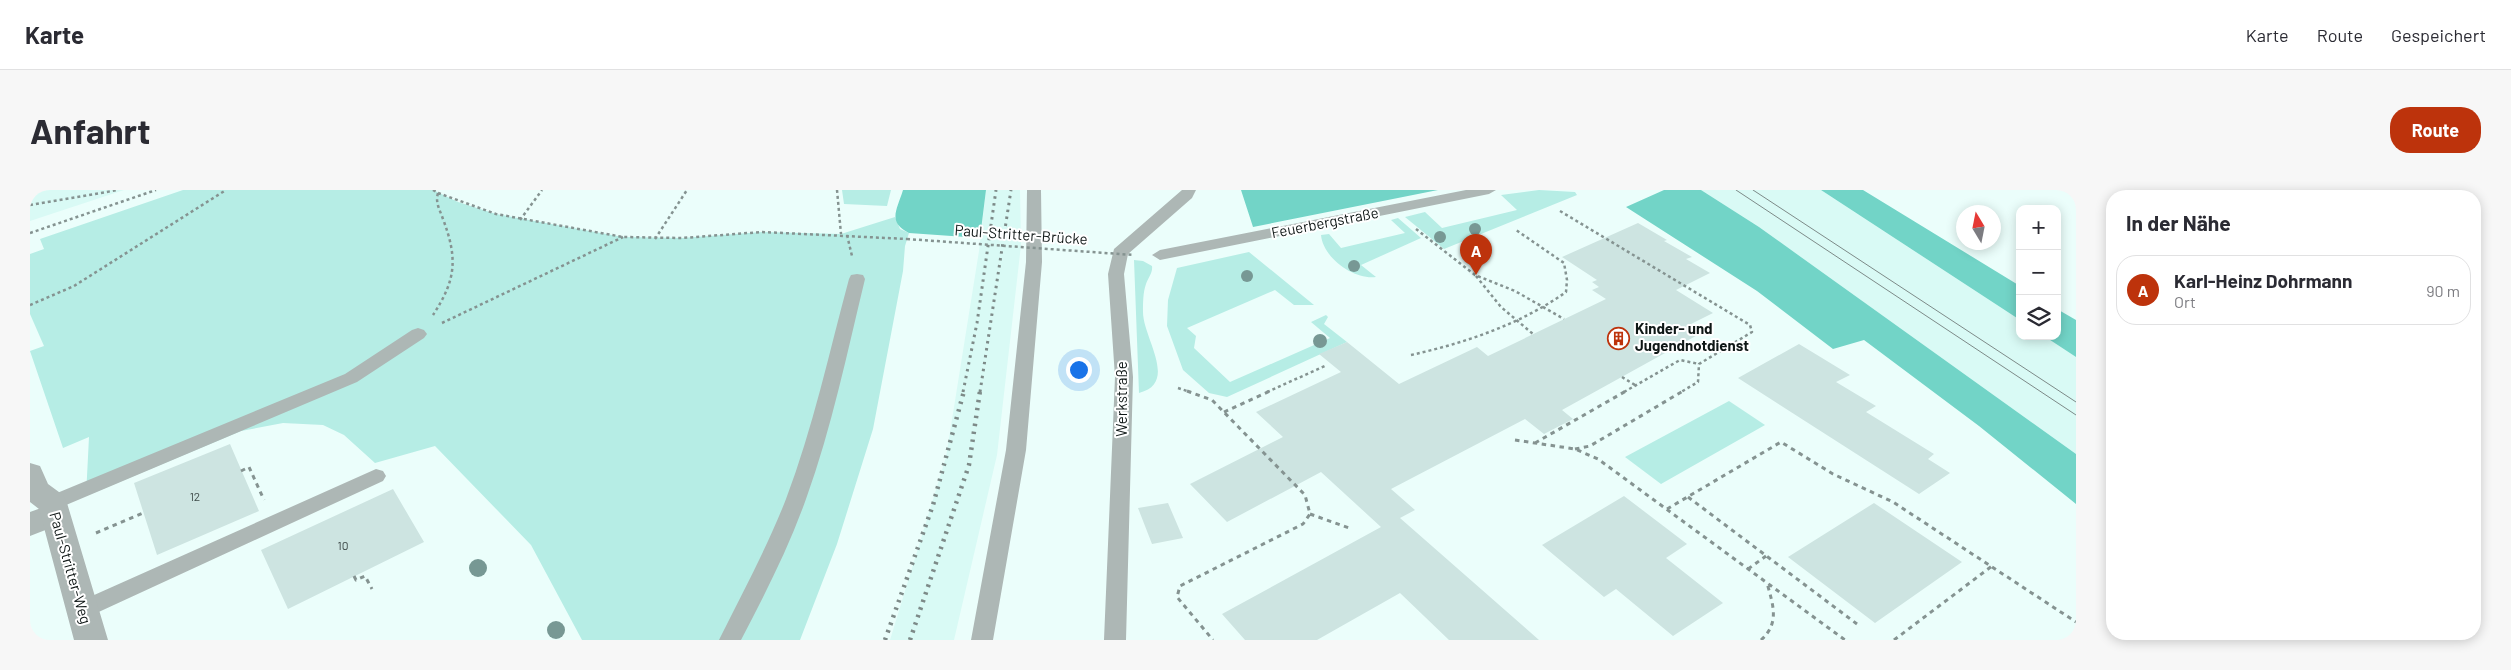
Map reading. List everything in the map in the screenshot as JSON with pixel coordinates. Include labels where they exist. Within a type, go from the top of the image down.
[{"type":"street","name":"Paul-Stritter-Weg","points":[[30,474],[46,514],[64,547],[86,625]]},
{"type":"lane","points":[[982,640],[1016,450],[1034,262],[1034,190]]},
{"type":"lane","name":"Werkstraße","points":[[1115,640],[1124,377],[1116,274],[1120,252],[1187,195],[1189,190]]},
{"type":"lane","name":"Feuerbergstraße","points":[[1160,255],[1490,190]]},
{"type":"lane","points":[[730,640],[761,582],[796,499],[820,426],[857,279]]},
{"type":"lane","points":[[46,514],[351,378],[418,334]]},
{"type":"lane","points":[[86,625],[302,510],[376,476]]},
{"type":"path","points":[[30,205],[118,190]]},
{"type":"path","points":[[30,233],[156,190]]},
{"type":"path","points":[[30,305],[74,286],[226,190]]},
{"type":"path","name":"Paul-Stritter-Brücke","points":[[433,190],[468,205],[520,220],[623,237],[655,239],[762,232],[841,234],[1134,254]]},
{"type":"path","points":[[520,220],[542,190]]},
{"type":"path","points":[[655,239],[687,190]]},
{"type":"path","points":[[837,190],[841,234]]},
{"type":"path","points":[[418,334],[444,300],[452,279],[455,257],[436,200],[438,193]]},
{"type":"path","points":[[1393,209],[1451,259],[1475,275],[1515,291],[1564,319]]},
{"type":"path","points":[[1535,443],[1680,360],[1699,364],[1752,332],[1750,325],[1560,211]]},
{"type":"path","points":[[1411,355],[1435,351],[1514,320],[1566,292],[1568,280],[1564,263],[1516,230]]},
{"type":"path","points":[[418,334],[623,237]]},
{"type":"path","points":[[1475,275],[1514,320],[1533,334]]},
{"type":"path","points":[[1575,449],[1590,446],[1698,382],[1699,364]]},
{"type":"path","points":[[1224,412],[1325,366]]},
{"type":"path","points":[[1622,377],[1635,386]]},
{"type":"path","points":[[1178,388],[1212,400],[1306,495],[1310,514],[1303,524],[1180,586],[1177,597],[1213,640]]},
{"type":"path","points":[[1515,440],[1575,449],[1598,459],[1845,640]]},
{"type":"path","points":[[1667,509],[1781,442],[1833,474],[1894,502],[2076,622]]},
{"type":"path","points":[[241,470],[249,467],[267,505],[292,493],[302,510]]},
{"type":"path","points":[[1688,497],[1857,624]]},
{"type":"path","points":[[64,547],[143,513]]},
{"type":"path","points":[[1310,514],[1352,529]]},
{"type":"path","points":[[1748,569],[1766,556]]},
{"type":"path","points":[[1894,640],[1992,566]]},
{"type":"path","points":[[354,576],[356,580],[365,576],[372,588]]},
{"type":"path","points":[[1761,640],[1770,634],[1775,621],[1767,583]]},
{"type":"shaded area","points":[[30,190],[124,190],[30,221]]},
{"type":"shaded area","points":[[183,190],[433,190],[458,202],[496,214],[623,237],[682,238],[762,232],[841,234],[895,217],[900,229],[909,233],[905,246],[903,271],[873,429],[837,544],[800,640],[582,640],[531,545],[435,446],[375,463],[344,435],[323,425],[283,423],[241,431],[86,496],[89,437],[63,448],[30,351],[44,346],[30,314],[30,254],[44,249],[40,239]]},
{"type":"shaded area","points":[[842,190],[891,190],[887,206],[844,204]]},
{"type":"shaded area","points":[[986,190],[1020,190],[1021,245],[997,455],[954,640],[890,640],[946,457],[979,251]]},
{"type":"shaded area","points":[[1539,190],[1575,192],[1577,195],[1444,249],[1405,217],[1425,212],[1442,228],[1517,210],[1501,195]]},
{"type":"shaded area","points":[[1701,190],[1821,190],[2016,317],[2016,340],[2050,340],[2076,357],[2076,454],[1759,227]]},
{"type":"shaded area","points":[[1398,218],[1421,238],[1361,265],[1376,277],[1358,275],[1349,271],[1333,259],[1323,244],[1321,235],[1329,234],[1341,248],[1405,233],[1391,220]]},
{"type":"shaded area","points":[[1249,252],[1314,305],[1294,305],[1275,290],[1187,328],[1196,336],[1194,348],[1230,382],[1330,338],[1311,322],[1326,315],[1328,317],[1324,324],[1347,342],[1227,397],[1209,393],[1183,370],[1167,326],[1168,300],[1177,268]]},
{"type":"shaded area","points":[[1134,260],[1143,261],[1152,266],[1144,290],[1143,312],[1144,323],[1156,358],[1158,370],[1156,380],[1151,388],[1139,393]]},
{"type":"shaded area","points":[[1729,401],[1765,425],[1661,484],[1625,457]]},
{"type":"green space","points":[[903,190],[986,190],[980,238],[909,233],[902,229],[896,220],[896,209]]},
{"type":"green space","points":[[1241,190],[1438,190],[1253,227]]},
{"type":"green space","points":[[1664,190],[1701,190],[1759,227],[2076,454],[2076,504],[1979,426],[1864,340],[1833,349],[1757,291],[1626,207]]},
{"type":"green space","points":[[1821,190],[1863,190],[1956,247],[1956,250],[1961,250],[2016,284],[2016,317]]},
{"type":"green space","points":[[2061,311],[2076,320],[2076,357],[2050,340],[2061,340]]},
{"type":"building","points":[[1638,223],[1692,257],[1686,259],[1710,273],[1676,290],[1713,313],[1691,324],[1703,332],[1562,410],[1573,419],[1544,434],[1525,419],[1391,489],[1415,510],[1400,518],[1539,640],[1449,640],[1400,593],[1317,640],[1245,640],[1222,614],[1381,527],[1321,472],[1227,522],[1190,484],[1283,437],[1256,412],[1341,372],[1319,354],[1347,342],[1399,384],[1477,347],[1488,356],[1606,299],[1592,290],[1599,287],[1592,282],[1597,280],[1562,257]]},
{"type":"building","points":[[1799,344],[1850,375],[1836,382],[1876,406],[1866,412],[1934,454],[1928,459],[1950,473],[1919,494],[1738,378]]},
{"type":"building","points":[[230,444],[259,511],[157,555],[134,483]]},
{"type":"building","points":[[393,489],[424,542],[288,609],[261,550]]},
{"type":"building","points":[[1624,496],[1687,544],[1666,558],[1723,603],[1673,636],[1616,589],[1604,597],[1542,545]]},
{"type":"building","points":[[1168,503],[1183,538],[1152,544],[1138,508]]},
{"type":"building","points":[[1874,503],[1962,562],[1875,623],[1788,557]]},
{"type":"tram line","points":[[1736,190],[2076,415]]},
{"type":"tram line","points":[[1753,190],[2076,402]]},
{"type":"railway","points":[[963,392],[977,323],[996,190]]},
{"type":"railway","points":[[980,392],[1011,190]]},
{"type":"railway","points":[[885,640],[933,505],[964,391]]},
{"type":"railway","points":[[910,640],[969,465],[980,391]]},
{"type":"place","name":"Karl-Heinz Dohrmann","points":[[1476,275]]},
{"type":"place","name":"Kinder- und Jugendnotdienst","points":[[1619,338]]}]
